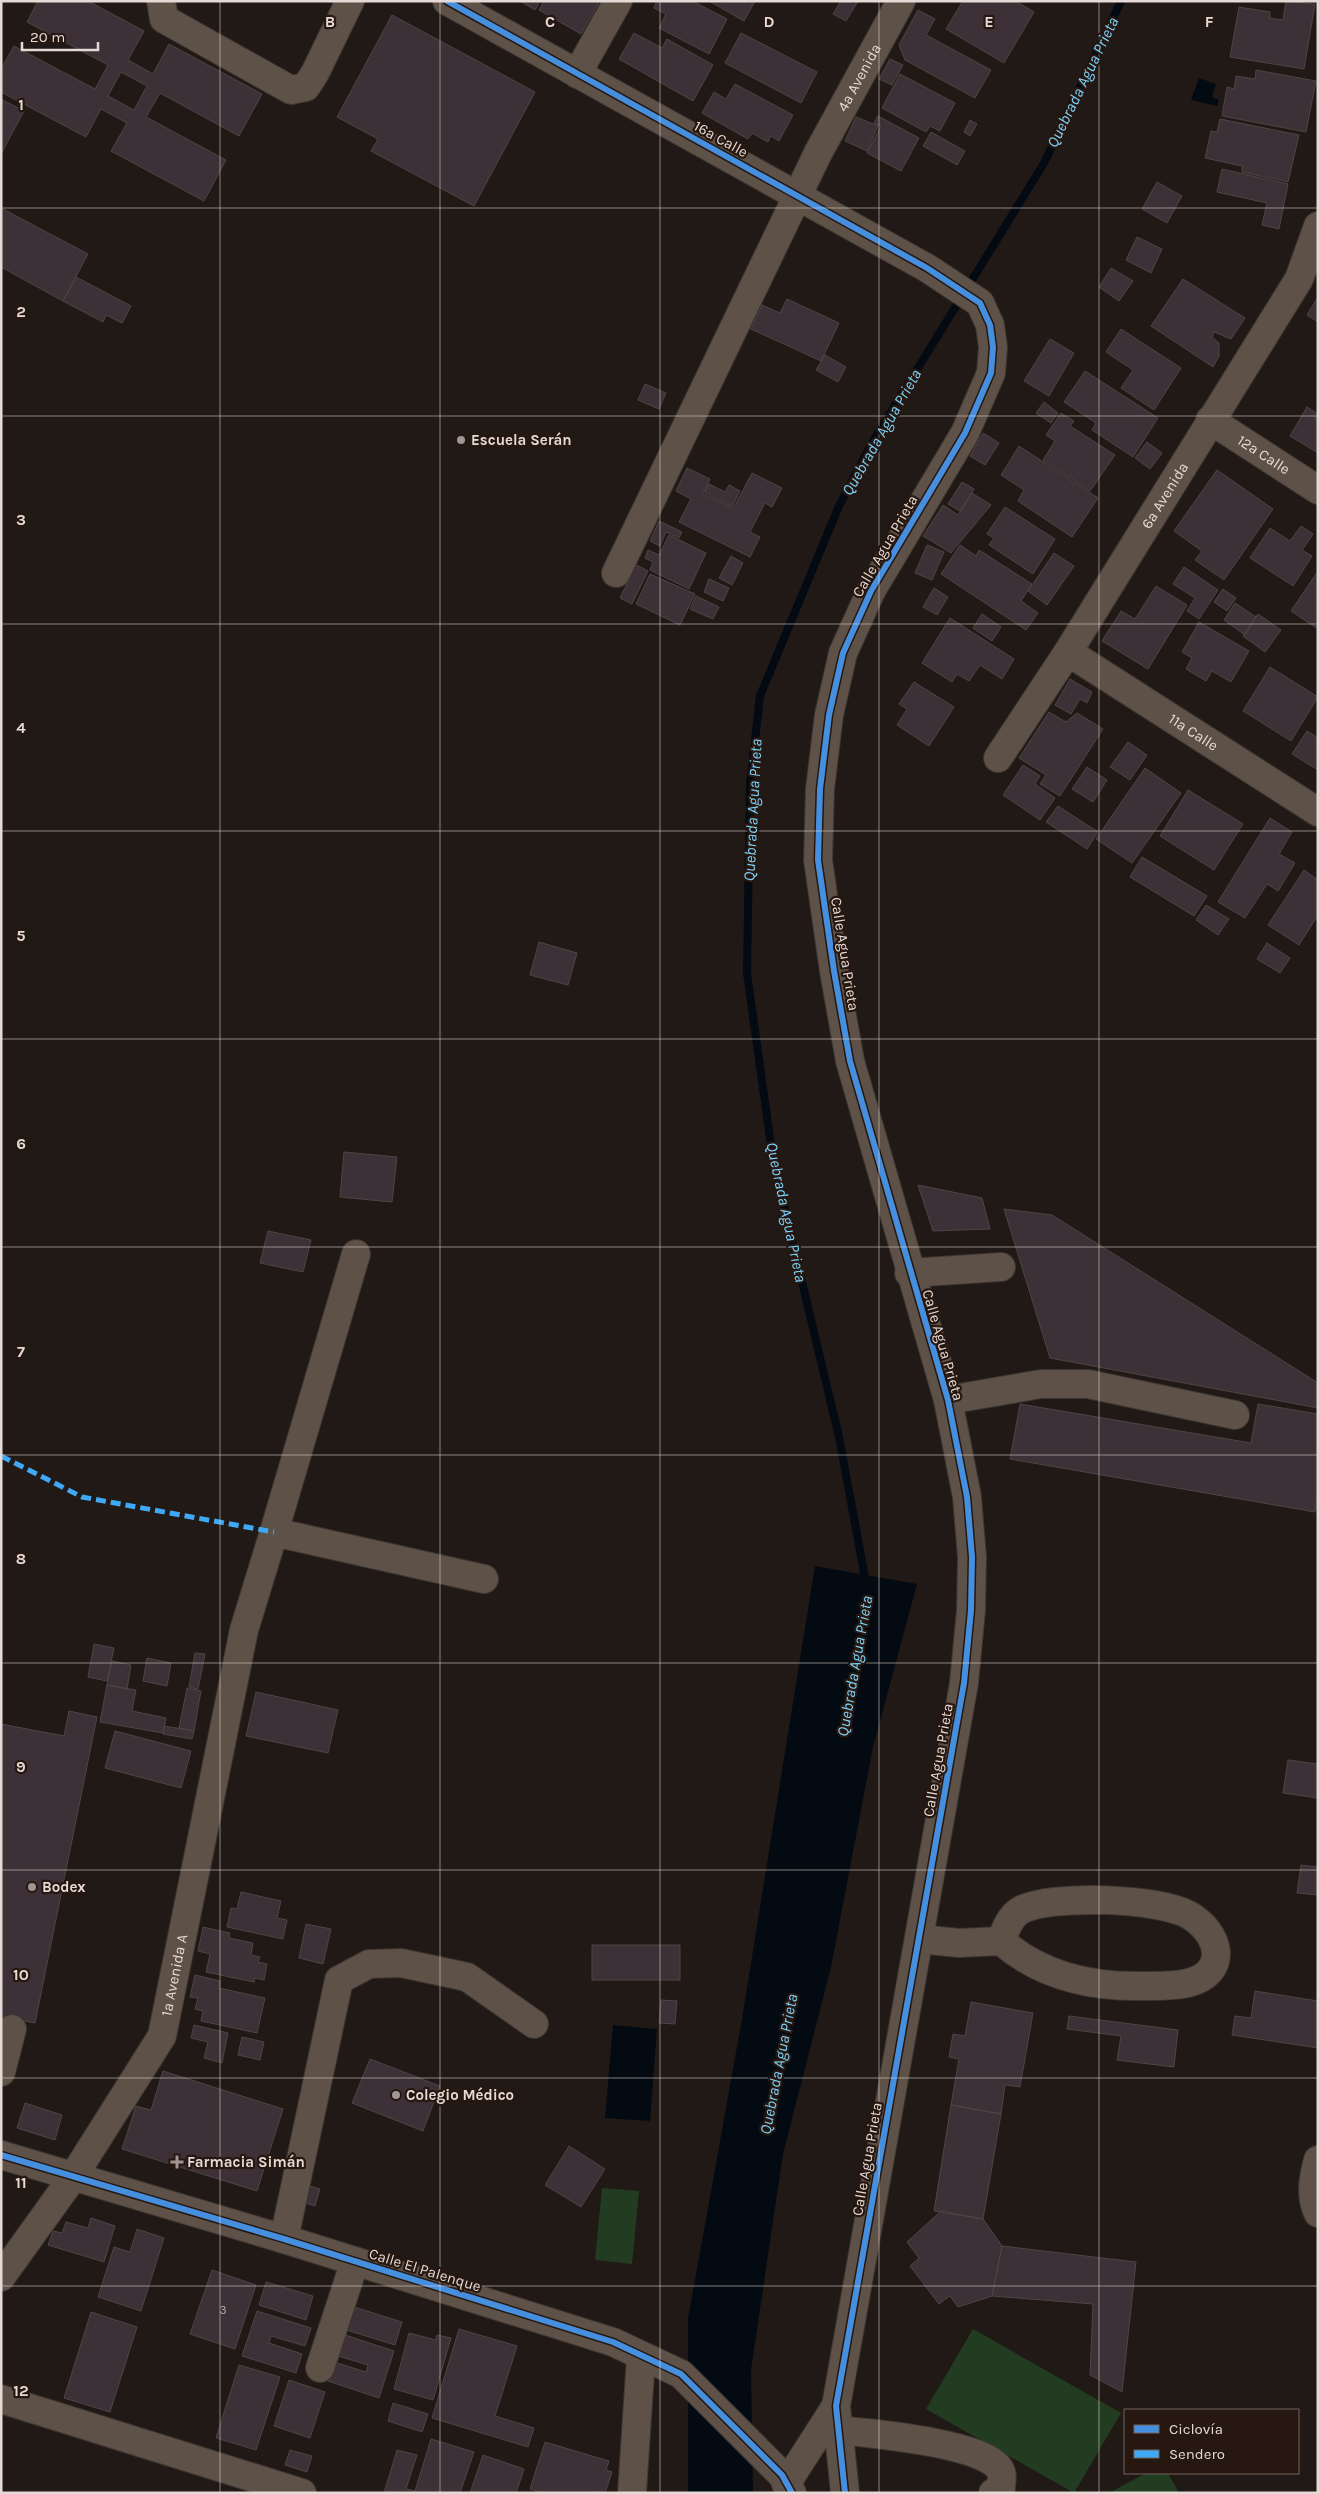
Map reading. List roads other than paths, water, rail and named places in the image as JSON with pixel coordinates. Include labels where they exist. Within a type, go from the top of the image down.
[{"type":"street","points":[[161,1],[164,19],[291,90],[306,86],[315,73],[350,1]]},
{"type":"street","name":"16a Calle","points":[[447,1],[927,268],[980,303]]},
{"type":"street","points":[[577,74],[618,1]]},
{"type":"street","name":"4a Avenida","points":[[616,573],[797,195],[901,1]]},
{"type":"street","name":"6a Avenida","points":[[998,758],[1068,652],[1299,279],[1318,226]]},
{"type":"street","name":"Calle Agua Prieta","points":[[846,2493],[837,2418],[964,1683],[971,1610],[972,1557],[966,1497],[948,1400],[909,1273],[850,1061],[834,971],[818,860],[820,790],[829,715],[843,653],[870,591],[965,433],[991,373],[993,348],[990,325],[980,303]]},
{"type":"street","name":"12a Calle","points":[[1210,420],[1318,490]]},
{"type":"street","name":"11a Calle","points":[[1068,652],[1318,812]]},
{"type":"street","name":"1a Avenida A","points":[[1,2277],[73,2177],[162,2036],[244,1630],[356,1254]]},
{"type":"street","points":[[909,1273],[1001,1267]]},
{"type":"street","points":[[948,1400],[1041,1384],[1088,1384],[1235,1415]]},
{"type":"street","points":[[274,1532],[484,1579]]},
{"type":"street","points":[[919,1940],[959,1943],[1001,1941],[1017,1955],[1042,1969],[1072,1980],[1128,1986],[1188,1983],[1207,1975],[1216,1959],[1216,1944],[1206,1926],[1187,1914],[1130,1902],[1096,1899],[1045,1902],[1020,1910],[1007,1925],[1001,1941]]},
{"type":"street","points":[[284,2239],[339,1980],[369,1964],[401,1963],[467,1977],[534,2024]]},
{"type":"street","points":[[1,2072],[12,2029]]},
{"type":"street","name":"Calle El Palenque","points":[[1,2155],[284,2239],[613,2342],[641,2357],[681,2374],[787,2484]]},
{"type":"street","points":[[1318,2160],[1314,2176],[1313,2203],[1318,2213]]},
{"type":"street","points":[[320,2368],[355,2261]]},
{"type":"street","points":[[632,2493],[641,2357]]},
{"type":"street","points":[[1,2399],[302,2493]]},
{"type":"street","points":[[787,2484],[837,2418],[877,2434],[971,2450],[986,2457],[1002,2473],[1000,2488],[993,2493]]},
{"type":"water","points":[[1199,78],[1216,84],[1212,97],[1219,100],[1217,106],[1191,100]]},
{"type":"water","points":[[815,1566],[917,1584],[873,1747],[831,1967],[783,2154],[751,2370],[753,2493],[688,2493],[688,2319],[742,2019]]},
{"type":"water","points":[[613,2025],[657,2029],[650,2121],[605,2118]]},
{"type":"waterway","name":"Quebrada Agua Prieta","points":[[866,1583],[839,1437],[773,1160],[747,973],[750,784],[760,696],[839,506],[873,441],[1044,163],[1121,1]]},
{"type":"place","name":"Escuela Serán","points":[[461,440]]},
{"type":"place","name":"Bodex","points":[[32,1887]]},
{"type":"place","name":"Colegio Médico","points":[[396,2095]]},
{"type":"place","name":"Farmacia Simán","points":[[177,2162]]}]
